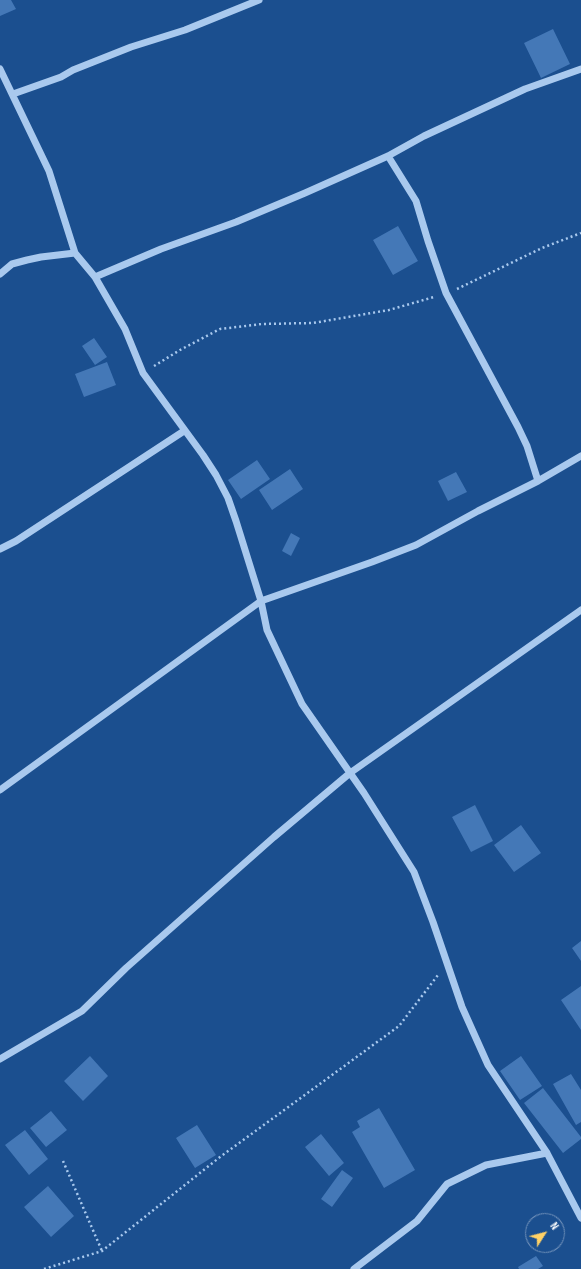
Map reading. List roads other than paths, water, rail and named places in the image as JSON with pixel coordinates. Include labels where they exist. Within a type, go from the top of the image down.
[{"type":"street","points":[[13,94],[61,77],[73,70],[131,47],[185,30],[259,0]]},
{"type":"street","points":[[0,69],[50,171],[75,253],[95,277],[125,329],[143,373],[216,475],[228,498],[261,601],[267,630],[302,704],[364,793],[414,872],[462,1007],[488,1065],[547,1153],[581,1218]]},
{"type":"street","points":[[95,277],[161,249],[278,205],[388,156],[424,136],[512,95],[581,69]]},
{"type":"street","points":[[388,156],[416,201],[446,293],[527,446],[538,481]]},
{"type":"street","points":[[0,274],[12,264],[41,257],[75,253]]},
{"type":"street","points":[[0,549],[29,533],[184,431]]},
{"type":"street","points":[[0,790],[261,601],[416,545],[478,511],[538,481],[581,456]]},
{"type":"street","points":[[0,1059],[82,1011],[126,968],[274,837],[350,773],[581,610]]},
{"type":"street","points":[[354,1269],[417,1222],[447,1184],[486,1165],[547,1153]]}]
